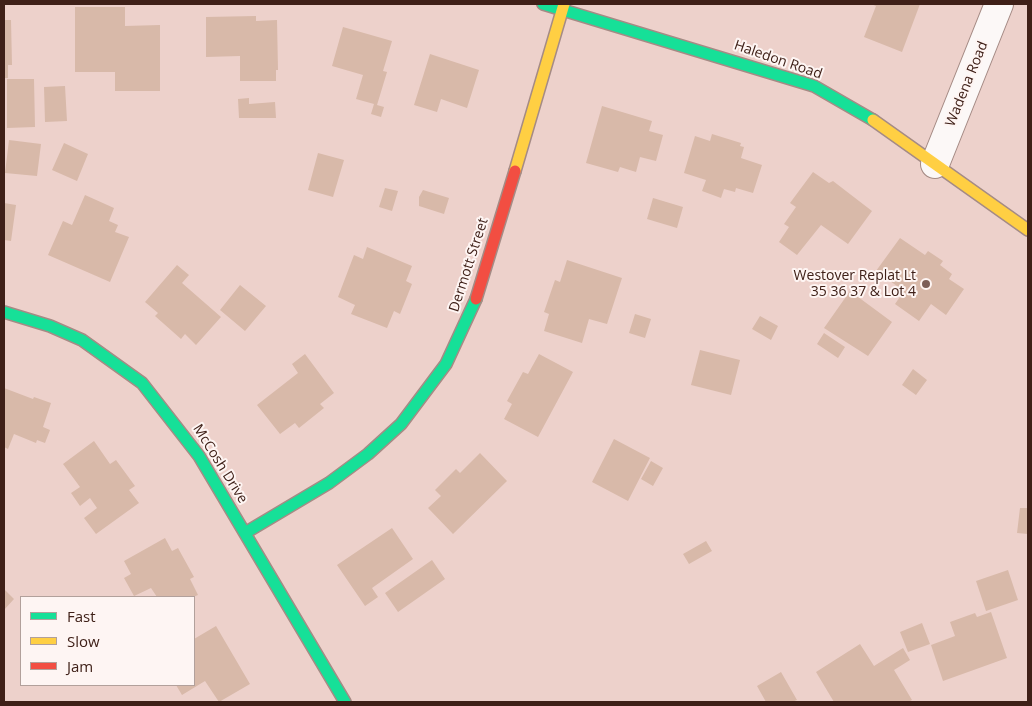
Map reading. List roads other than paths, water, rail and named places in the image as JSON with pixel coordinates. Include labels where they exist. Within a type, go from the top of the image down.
[{"type":"street","name":"Haledon Road","points":[[543,4],[563,7],[814,86],[862,112],[1028,230]]},
{"type":"street","name":"Wadena Road","points":[[935,164],[999,4]]},
{"type":"street","name":"Dermott Street","points":[[245,532],[329,483],[368,454],[401,424],[446,364],[479,292],[563,7]]},
{"type":"street","name":"McCosh Drive","points":[[4,312],[50,326],[82,340],[142,384],[199,456],[345,702]]},
{"type":"place","name":"Westover Replat Lt 35 36 37 & Lot 4","points":[[926,284]]}]
